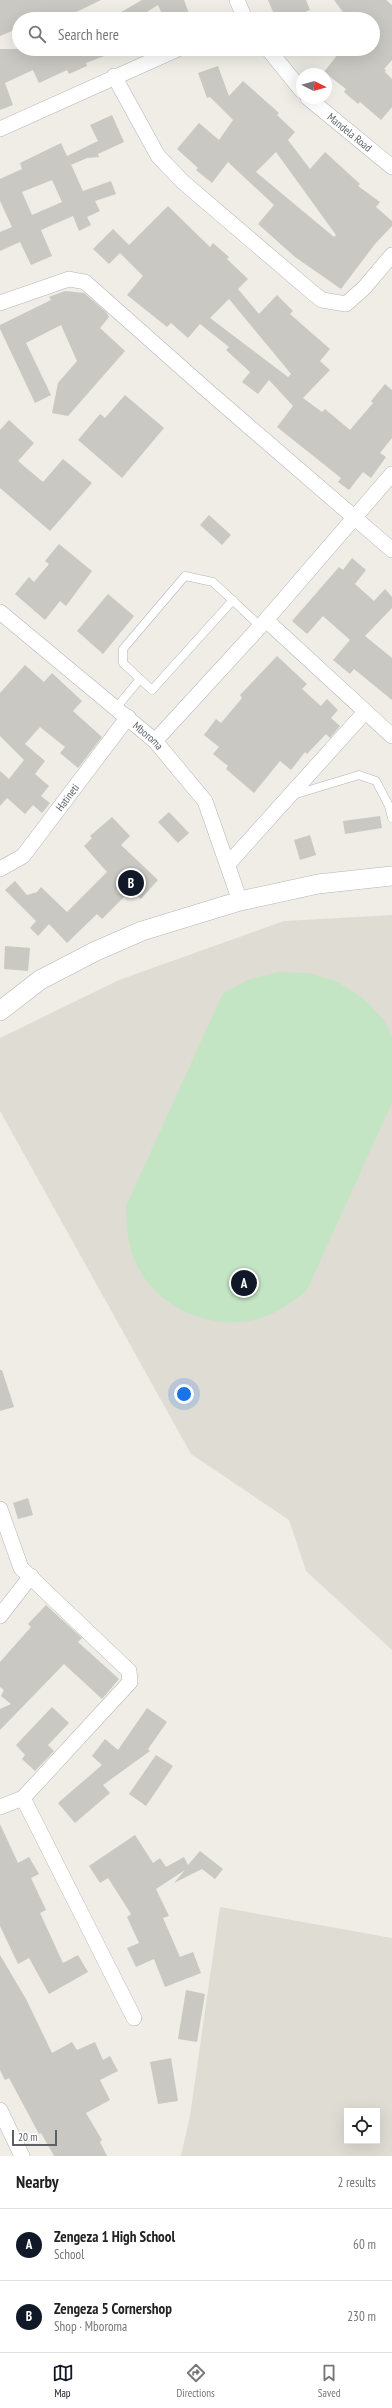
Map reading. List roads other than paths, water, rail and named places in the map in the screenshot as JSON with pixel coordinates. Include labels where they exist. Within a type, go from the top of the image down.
[{"type":"street","points":[[237,0],[242,12]]},
{"type":"street","points":[[0,129],[114,76],[161,56]]},
{"type":"street","points":[[274,56],[296,84]]},
{"type":"street","points":[[114,76],[158,156],[183,182],[271,259],[322,300],[346,304],[360,293],[392,255]]},
{"type":"street","name":"Mandela Road","points":[[315,104],[392,166]]},
{"type":"street","points":[[0,303],[68,279],[85,282],[209,392],[356,516],[392,550]]},
{"type":"street","points":[[154,741],[263,623],[392,474]]},
{"type":"street","name":"Mboroma","points":[[1,615],[122,712],[154,741],[205,801],[240,901]]},
{"type":"street","points":[[263,623],[392,736]]},
{"type":"street","name":"Hatineti","points":[[0,869],[22,856],[122,712]]},
{"type":"street","points":[[228,864],[365,712]]},
{"type":"street","points":[[0,1011],[40,980],[96,951],[142,931],[240,901],[318,884],[392,876]]},
{"type":"street","points":[[0,1509],[21,1568],[129,1671],[130,1682],[23,1798],[0,1807]]},
{"type":"street","points":[[0,1616],[31,1576]]},
{"type":"street","points":[[23,1798],[134,2018]]},
{"type":"street","points":[[0,2110],[22,2156]]},
{"type":"lane","points":[[233,600],[152,690],[123,664],[123,650],[185,576],[214,582],[233,600],[263,623]]},
{"type":"lane","points":[[122,712],[140,679]]},
{"type":"lane","points":[[289,796],[359,775],[376,781],[389,806],[392,818]]},
{"type":"place","name":"Zengeza 5 Cornershop","points":[[131,883]]},
{"type":"place","name":"Zengeza 1 High School","points":[[244,1283]]}]
